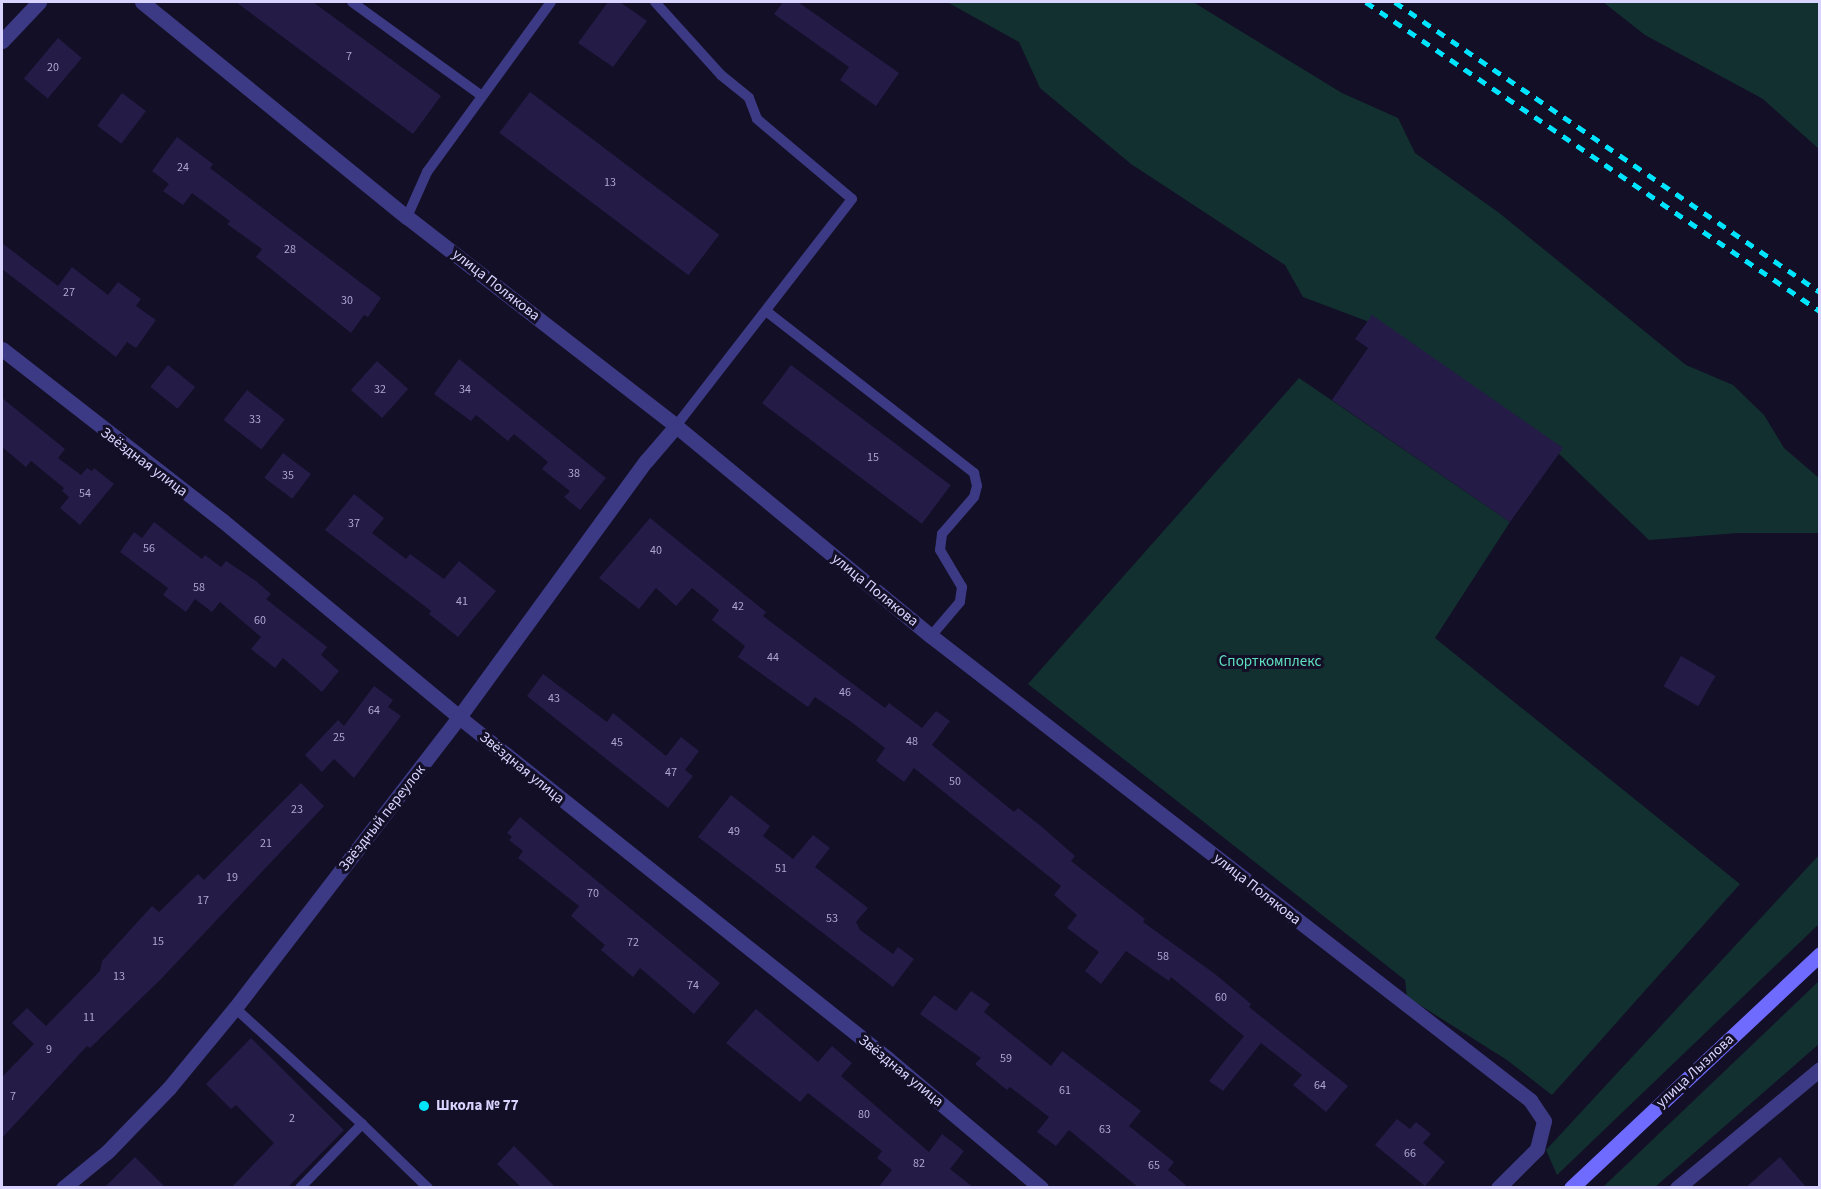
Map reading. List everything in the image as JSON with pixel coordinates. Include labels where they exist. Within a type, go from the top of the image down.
[{"type":"main road","name":"улица Лызлова","points":[[1571,1188],[1820,954]]},
{"type":"street","points":[[2,41],[39,2]]},
{"type":"street","name":"улица Полякова","points":[[142,2],[407,217],[676,426],[931,636],[1530,1101],[1544,1121],[1537,1149],[1498,1188]]},
{"type":"street","name":"Звёздная улица","points":[[2,349],[259,550],[459,717],[888,1059],[1041,1188]]},
{"type":"street","name":"Звёздный переулок","points":[[63,1188],[108,1150],[169,1088],[235,1008],[459,717],[646,461],[676,426]]},
{"type":"street","points":[[1677,1188],[1820,1069]]},
{"type":"lane","points":[[352,2],[482,96]]},
{"type":"lane","points":[[407,217],[427,172],[550,2]]},
{"type":"lane","points":[[655,2],[721,75],[749,98],[757,119],[852,199],[676,426]]},
{"type":"lane","points":[[766,311],[974,473],[977,486],[975,497],[942,534],[940,550],[962,587],[960,602],[931,636]]},
{"type":"lane","points":[[235,1008],[428,1188]]},
{"type":"lane","points":[[300,1188],[362,1124]]},
{"type":"green space","points":[[947,2],[1193,2],[1342,93],[1398,118],[1415,153],[1498,212],[1686,365],[1733,385],[1764,415],[1784,448],[1819,478],[1819,533],[1738,533],[1649,540],[1556,451],[1372,323],[1303,297],[1285,265],[1131,164],[1040,88],[1019,42]]},
{"type":"green space","points":[[1603,2],[1819,2],[1819,149],[1763,99],[1645,35]]},
{"type":"green space","name":"Спорткомплекс","points":[[1299,378],[1510,522],[1435,638],[1740,884],[1552,1095],[1507,1060],[1407,997],[1405,980],[1028,684]]},
{"type":"green space","points":[[1819,855],[1819,924],[1557,1175],[1546,1150]]},
{"type":"green space","points":[[1819,981],[1819,1044],[1655,1187],[1603,1187]]},
{"type":"building","points":[[236,2],[313,2],[441,96],[413,134]]},
{"type":"building","points":[[608,2],[620,2],[647,21],[613,67],[578,43]]},
{"type":"building","points":[[783,2],[798,2],[899,73],[876,106],[840,80],[849,67],[774,14]]},
{"type":"building","points":[[58,38],[82,58],[48,99],[24,79]]},
{"type":"building","points":[[530,92],[719,235],[689,275],[499,133]]},
{"type":"building","points":[[122,93],[146,111],[121,144],[97,126]]},
{"type":"building","points":[[177,137],[213,164],[210,168],[381,298],[368,317],[364,315],[351,333],[256,257],[262,249],[227,224],[230,221],[192,193],[183,205],[163,191],[169,184],[152,171]]},
{"type":"building","points":[[2,243],[58,286],[72,267],[108,295],[118,282],[141,299],[136,306],[156,320],[136,348],[127,342],[116,357],[2,269]]},
{"type":"building","points":[[1372,315],[1563,448],[1510,522],[1332,400],[1368,348],[1355,339]]},
{"type":"building","points":[[459,359],[606,478],[580,510],[564,497],[570,491],[542,469],[548,462],[514,434],[508,441],[476,415],[471,421],[434,394]]},
{"type":"building","points":[[377,361],[408,389],[382,418],[351,390]]},
{"type":"building","points":[[168,365],[195,387],[178,409],[150,387]]},
{"type":"building","points":[[791,365],[951,485],[922,524],[762,403]]},
{"type":"building","points":[[247,390],[285,420],[261,449],[224,420]]},
{"type":"building","points":[[2,398],[65,449],[58,458],[81,475],[87,468],[92,471],[94,468],[114,484],[80,525],[60,508],[69,497],[62,491],[64,488],[31,461],[26,467],[2,447]]},
{"type":"building","points":[[283,453],[311,474],[292,499],[264,478]]},
{"type":"building","points":[[354,494],[384,518],[372,533],[406,559],[410,554],[444,579],[459,561],[496,591],[458,637],[429,614],[431,611],[325,530]]},
{"type":"building","points":[[650,518],[766,612],[763,616],[885,708],[889,703],[922,728],[936,711],[950,721],[932,745],[1014,812],[1018,808],[1042,827],[1075,856],[1071,861],[1145,919],[1143,922],[1215,974],[1251,1004],[1249,1007],[1348,1086],[1326,1112],[1293,1085],[1302,1075],[1261,1043],[1223,1091],[1209,1081],[1244,1036],[1171,977],[1169,981],[1126,951],[1101,984],[1085,971],[1099,952],[1067,928],[1077,915],[1054,895],[1061,886],[914,768],[904,782],[876,761],[885,748],[850,721],[815,697],[808,707],[738,657],[745,646],[712,620],[719,610],[692,588],[676,606],[656,588],[639,609],[599,578]]},
{"type":"building","points":[[154,522],[202,559],[205,555],[221,567],[226,561],[256,581],[271,594],[266,599],[327,647],[321,655],[339,671],[322,692],[283,658],[275,668],[251,649],[261,637],[220,602],[212,612],[195,599],[186,612],[163,595],[168,588],[120,552],[134,532],[142,538]]},
{"type":"building","points":[[1681,656],[1716,676],[1698,706],[1664,686]]},
{"type":"building","points":[[543,674],[607,722],[613,713],[666,756],[681,737],[699,751],[685,770],[693,776],[668,808],[527,696]]},
{"type":"building","points":[[374,686],[393,700],[388,707],[401,716],[354,778],[334,759],[322,772],[305,755],[338,720],[344,726]]},
{"type":"building","points":[[301,783],[324,806],[161,979],[90,1048],[87,1046],[2,1138],[2,1077],[34,1044],[12,1023],[27,1008],[46,1026],[100,971],[102,961],[152,906],[159,912],[198,874],[204,880]]},
{"type":"building","points":[[731,795],[770,826],[763,836],[793,859],[813,835],[830,848],[815,867],[868,908],[856,922],[860,930],[893,954],[898,947],[914,959],[893,987],[698,837]]},
{"type":"building","points":[[520,817],[720,983],[694,1014],[640,968],[633,977],[601,950],[605,945],[571,916],[579,906],[518,858],[523,851],[509,840],[512,837],[507,833]]},
{"type":"building","points":[[971,991],[990,1004],[984,1012],[1051,1066],[1062,1051],[1141,1111],[1129,1126],[1174,1162],[1168,1170],[1189,1188],[1139,1188],[1069,1130],[1056,1146],[1037,1132],[1049,1117],[1010,1087],[1007,1090],[975,1064],[981,1058],[920,1014],[934,995],[956,1011]]},
{"type":"building","points":[[756,1009],[818,1062],[832,1046],[852,1063],[841,1076],[929,1152],[942,1134],[964,1151],[950,1169],[974,1188],[878,1188],[892,1170],[877,1158],[882,1151],[808,1093],[800,1102],[726,1043]]},
{"type":"building","points":[[251,1038],[344,1130],[287,1188],[231,1188],[274,1143],[236,1105],[231,1109],[206,1084]]},
{"type":"building","points":[[1397,1119],[1410,1129],[1416,1122],[1431,1134],[1423,1143],[1445,1162],[1425,1186],[1375,1145]]},
{"type":"building","points":[[514,1146],[556,1188],[522,1188],[497,1164]]},
{"type":"building","points":[[135,1157],[166,1188],[104,1188]]},
{"type":"building","points":[[1780,1157],[1807,1188],[1745,1188]]},
{"type":"railway","points":[[1366,2],[1820,311]]},
{"type":"railway","points":[[1395,2],[1820,292]]},
{"type":"place","name":"Школа № 77","points":[[424,1106]]}]
